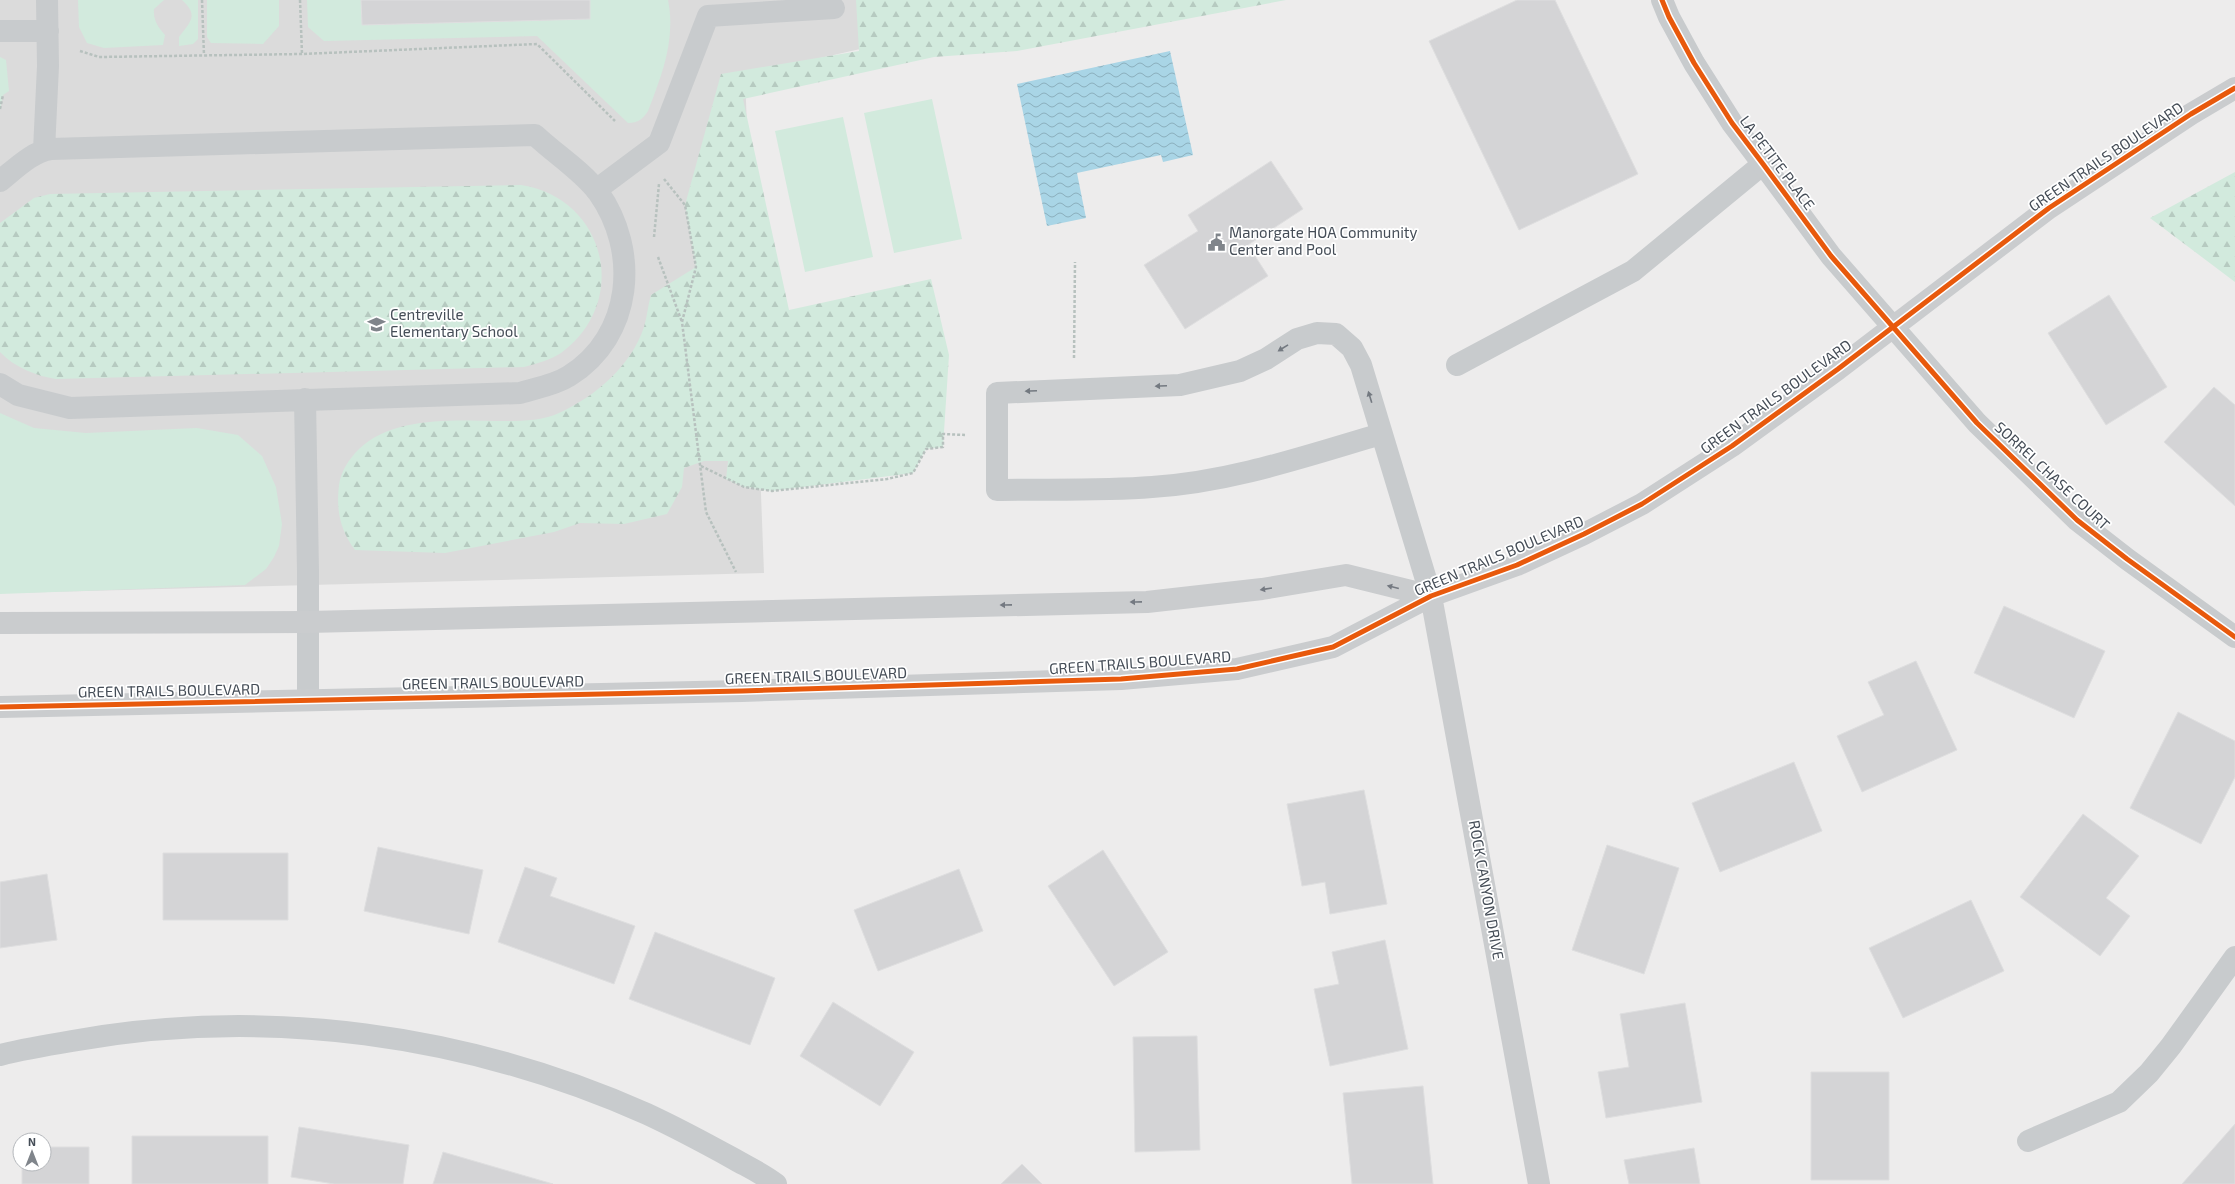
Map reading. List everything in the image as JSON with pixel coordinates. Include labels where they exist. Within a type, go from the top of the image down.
[{"type":"street","points":[[44,150],[48,0]]},
{"type":"street","name":"LA PETITE PLACE","points":[[1662,0],[1669,17],[1694,63],[1732,123],[1831,256],[1892,326]]},
{"type":"street","points":[[596,190],[659,143],[708,16],[834,8]]},
{"type":"street","points":[[0,31],[48,31]]},
{"type":"street","name":"GREEN TRAILS BOULEVARD","points":[[0,707],[758,690],[1121,679],[1236,668],[1333,647],[1431,596],[1517,565],[1584,534],[1642,504],[1732,446],[1838,369],[1892,326],[2049,208],[2191,114],[2235,88]]},
{"type":"street","points":[[0,181],[44,150],[115,146],[535,135],[579,172],[596,190],[618,233],[624,257],[622,296],[611,334],[583,366],[568,377],[520,393],[70,408],[18,395],[0,384]]},
{"type":"street","points":[[1457,365],[1633,271],[1763,164]]},
{"type":"street","name":"SORREL CHASE COURT","points":[[1892,326],[1977,423],[2078,520],[2127,559],[2235,636]]},
{"type":"street","points":[[1382,434],[1263,469],[1208,480],[1152,487],[997,490],[997,393],[1180,385],[1240,371],[1266,359],[1296,339],[1317,333],[1336,334],[1352,348],[1361,365],[1382,434],[1431,596]]},
{"type":"street","points":[[305,399],[308,699]]},
{"type":"street","name":"GREEN TRAILS BOULEVARD","points":[[0,623],[308,622],[1147,602],[1262,589],[1346,575],[1431,596]]},
{"type":"street","name":"ROCK CANYON DRIVE","points":[[1431,596],[1539,1184]]},
{"type":"street","points":[[2028,1141],[2119,1102],[2163,1057],[2235,957]]},
{"type":"street","points":[[0,1055],[108,1034],[187,1026],[274,1026],[353,1032],[439,1046],[524,1067],[600,1093],[686,1132],[776,1184]]},
{"type":"path","points":[[202,0],[204,55]]},
{"type":"path","points":[[300,0],[302,54]]},
{"type":"path","points":[[75,49],[100,57],[302,54],[537,44],[615,121]]},
{"type":"path","points":[[0,109],[3,95]]},
{"type":"path","points":[[654,245],[660,174],[685,205],[696,267],[682,322]]},
{"type":"path","points":[[656,252],[682,322],[706,512],[736,572]]},
{"type":"path","points":[[1073,389],[1076,262]]},
{"type":"path","points":[[700,466],[744,487],[772,491],[887,479],[913,473],[926,449],[943,447],[943,434],[997,435]]},
{"type":"shaded area","name":"Centreville Elementary School","points":[[0,0],[1076,0],[745,75],[764,573],[0,593]]},
{"type":"green space","points":[[78,0],[164,0],[154,9],[156,23],[165,35],[163,45],[104,48],[87,43],[79,27]]},
{"type":"green space","points":[[182,0],[198,0],[198,39],[193,44],[179,46],[179,37],[189,23],[192,15],[191,11]]},
{"type":"green space","points":[[207,0],[279,0],[279,26],[263,44],[211,43],[207,37]]},
{"type":"green space","points":[[307,0],[361,0],[362,25],[590,19],[590,0],[668,0],[670,14],[669,43],[663,70],[648,111],[640,120],[628,123],[537,36],[324,41],[308,27]]},
{"type":"green space","points":[[856,0],[1286,0],[1017,51],[934,57],[743,99],[789,310],[931,279],[949,355],[943,447],[926,449],[913,473],[772,491],[744,487],[726,479],[728,461],[704,461],[684,468],[682,487],[667,514],[624,524],[580,523],[554,532],[445,553],[355,550],[346,535],[340,519],[338,503],[339,485],[349,461],[359,449],[373,439],[388,431],[423,423],[459,420],[519,421],[551,416],[573,406],[599,389],[621,367],[638,341],[644,327],[651,295],[696,267],[685,205],[721,74],[859,51]]},
{"type":"green space","points":[[0,57],[6,60],[9,91],[3,95],[0,109]]},
{"type":"green space","points":[[932,99],[962,239],[894,253],[864,113]]},
{"type":"green space","points":[[843,117],[873,257],[805,272],[775,131]]},
{"type":"green space","points":[[2235,172],[2235,282],[2150,218]]},
{"type":"green space","points":[[521,185],[550,194],[573,210],[589,230],[599,255],[602,281],[596,307],[583,332],[561,353],[538,363],[524,367],[56,379],[41,376],[26,370],[12,362],[0,352],[0,223],[34,198],[50,194]]},
{"type":"green space","points":[[0,413],[34,428],[86,433],[197,428],[238,435],[262,456],[276,487],[282,524],[279,546],[274,557],[266,569],[245,585],[0,594]]},
{"type":"water","points":[[1170,51],[1193,155],[1163,162],[1161,155],[1077,173],[1086,218],[1047,226],[1017,84]]},
{"type":"building","points":[[361,0],[590,0],[590,19],[362,25]]},
{"type":"building","points":[[1517,0],[1555,0],[1638,174],[1519,230],[1429,41]]},
{"type":"building","name":"Manorgate HOA Community Center and Pool","points":[[1271,161],[1303,209],[1248,245],[1268,276],[1185,329],[1144,265],[1198,231],[1188,215]]},
{"type":"building","points":[[2109,295],[2167,387],[2106,425],[2048,333]]},
{"type":"building","points":[[2214,387],[2235,405],[2235,506],[2164,442]]},
{"type":"building","points":[[2004,606],[2105,651],[2074,718],[1974,673]]},
{"type":"building","points":[[1916,661],[1957,750],[1862,792],[1837,736],[1884,715],[1868,682]]},
{"type":"building","points":[[2178,712],[2235,741],[2235,777],[2201,844],[2130,808]]},
{"type":"building","points":[[1794,762],[1822,831],[1720,872],[1692,803]]},
{"type":"building","points":[[1364,790],[1387,904],[1330,914],[1325,882],[1302,886],[1287,804]]},
{"type":"building","points":[[2083,814],[2139,856],[2106,898],[2130,916],[2100,956],[2020,897]]},
{"type":"building","points":[[1607,845],[1679,868],[1644,974],[1572,950]]},
{"type":"building","points":[[378,847],[483,870],[469,934],[364,911]]},
{"type":"building","points":[[1103,850],[1168,952],[1114,986],[1048,886]]},
{"type":"building","points":[[163,853],[288,853],[288,920],[163,920]]},
{"type":"building","points":[[525,867],[557,878],[550,896],[635,926],[614,984],[498,942]]},
{"type":"building","points":[[959,869],[983,931],[878,971],[854,910]]},
{"type":"building","points":[[47,874],[57,940],[0,948],[0,882]]},
{"type":"building","points":[[1971,900],[2004,971],[1903,1018],[1869,948]]},
{"type":"building","points":[[655,932],[775,978],[750,1045],[629,999]]},
{"type":"building","points":[[1385,940],[1408,1049],[1330,1066],[1314,989],[1339,984],[1332,952]]},
{"type":"building","points":[[833,1002],[914,1052],[880,1106],[800,1056]]},
{"type":"building","points":[[1685,1003],[1702,1102],[1606,1118],[1598,1072],[1629,1067],[1620,1014]]},
{"type":"building","points":[[1197,1036],[1200,1150],[1135,1152],[1133,1037]]},
{"type":"building","points":[[1811,1072],[1889,1072],[1889,1180],[1811,1180]]},
{"type":"building","points":[[1423,1086],[1433,1184],[1352,1184],[1343,1093]]},
{"type":"building","points":[[2235,1124],[2235,1184],[2182,1184]]},
{"type":"building","points":[[299,1127],[409,1145],[403,1184],[334,1184],[291,1177]]},
{"type":"building","points":[[132,1136],[268,1136],[268,1184],[132,1184]]},
{"type":"building","points":[[52,1147],[89,1147],[89,1184],[22,1184],[22,1172],[52,1172]]},
{"type":"building","points":[[1694,1148],[1700,1184],[1629,1184],[1624,1160]]},
{"type":"building","points":[[443,1152],[553,1184],[433,1184]]},
{"type":"building","points":[[1022,1164],[1042,1184],[1001,1184]]},
{"type":"cycle path","points":[[1662,0],[1669,17],[1694,63],[1732,123],[1831,256],[1977,423],[2077,520],[2127,559],[2235,637]]},
{"type":"cycle path","points":[[0,707],[742,691],[1121,679],[1237,669],[1333,647],[1431,596],[1517,565],[1584,534],[1642,504],[1732,446],[1838,369],[2049,208],[2191,114],[2235,88]]},
{"type":"place","name":"Manorgate HOA Community Center and Pool","points":[[1216,242]]},
{"type":"place","name":"Centreville Elementary School","points":[[377,324]]}]
